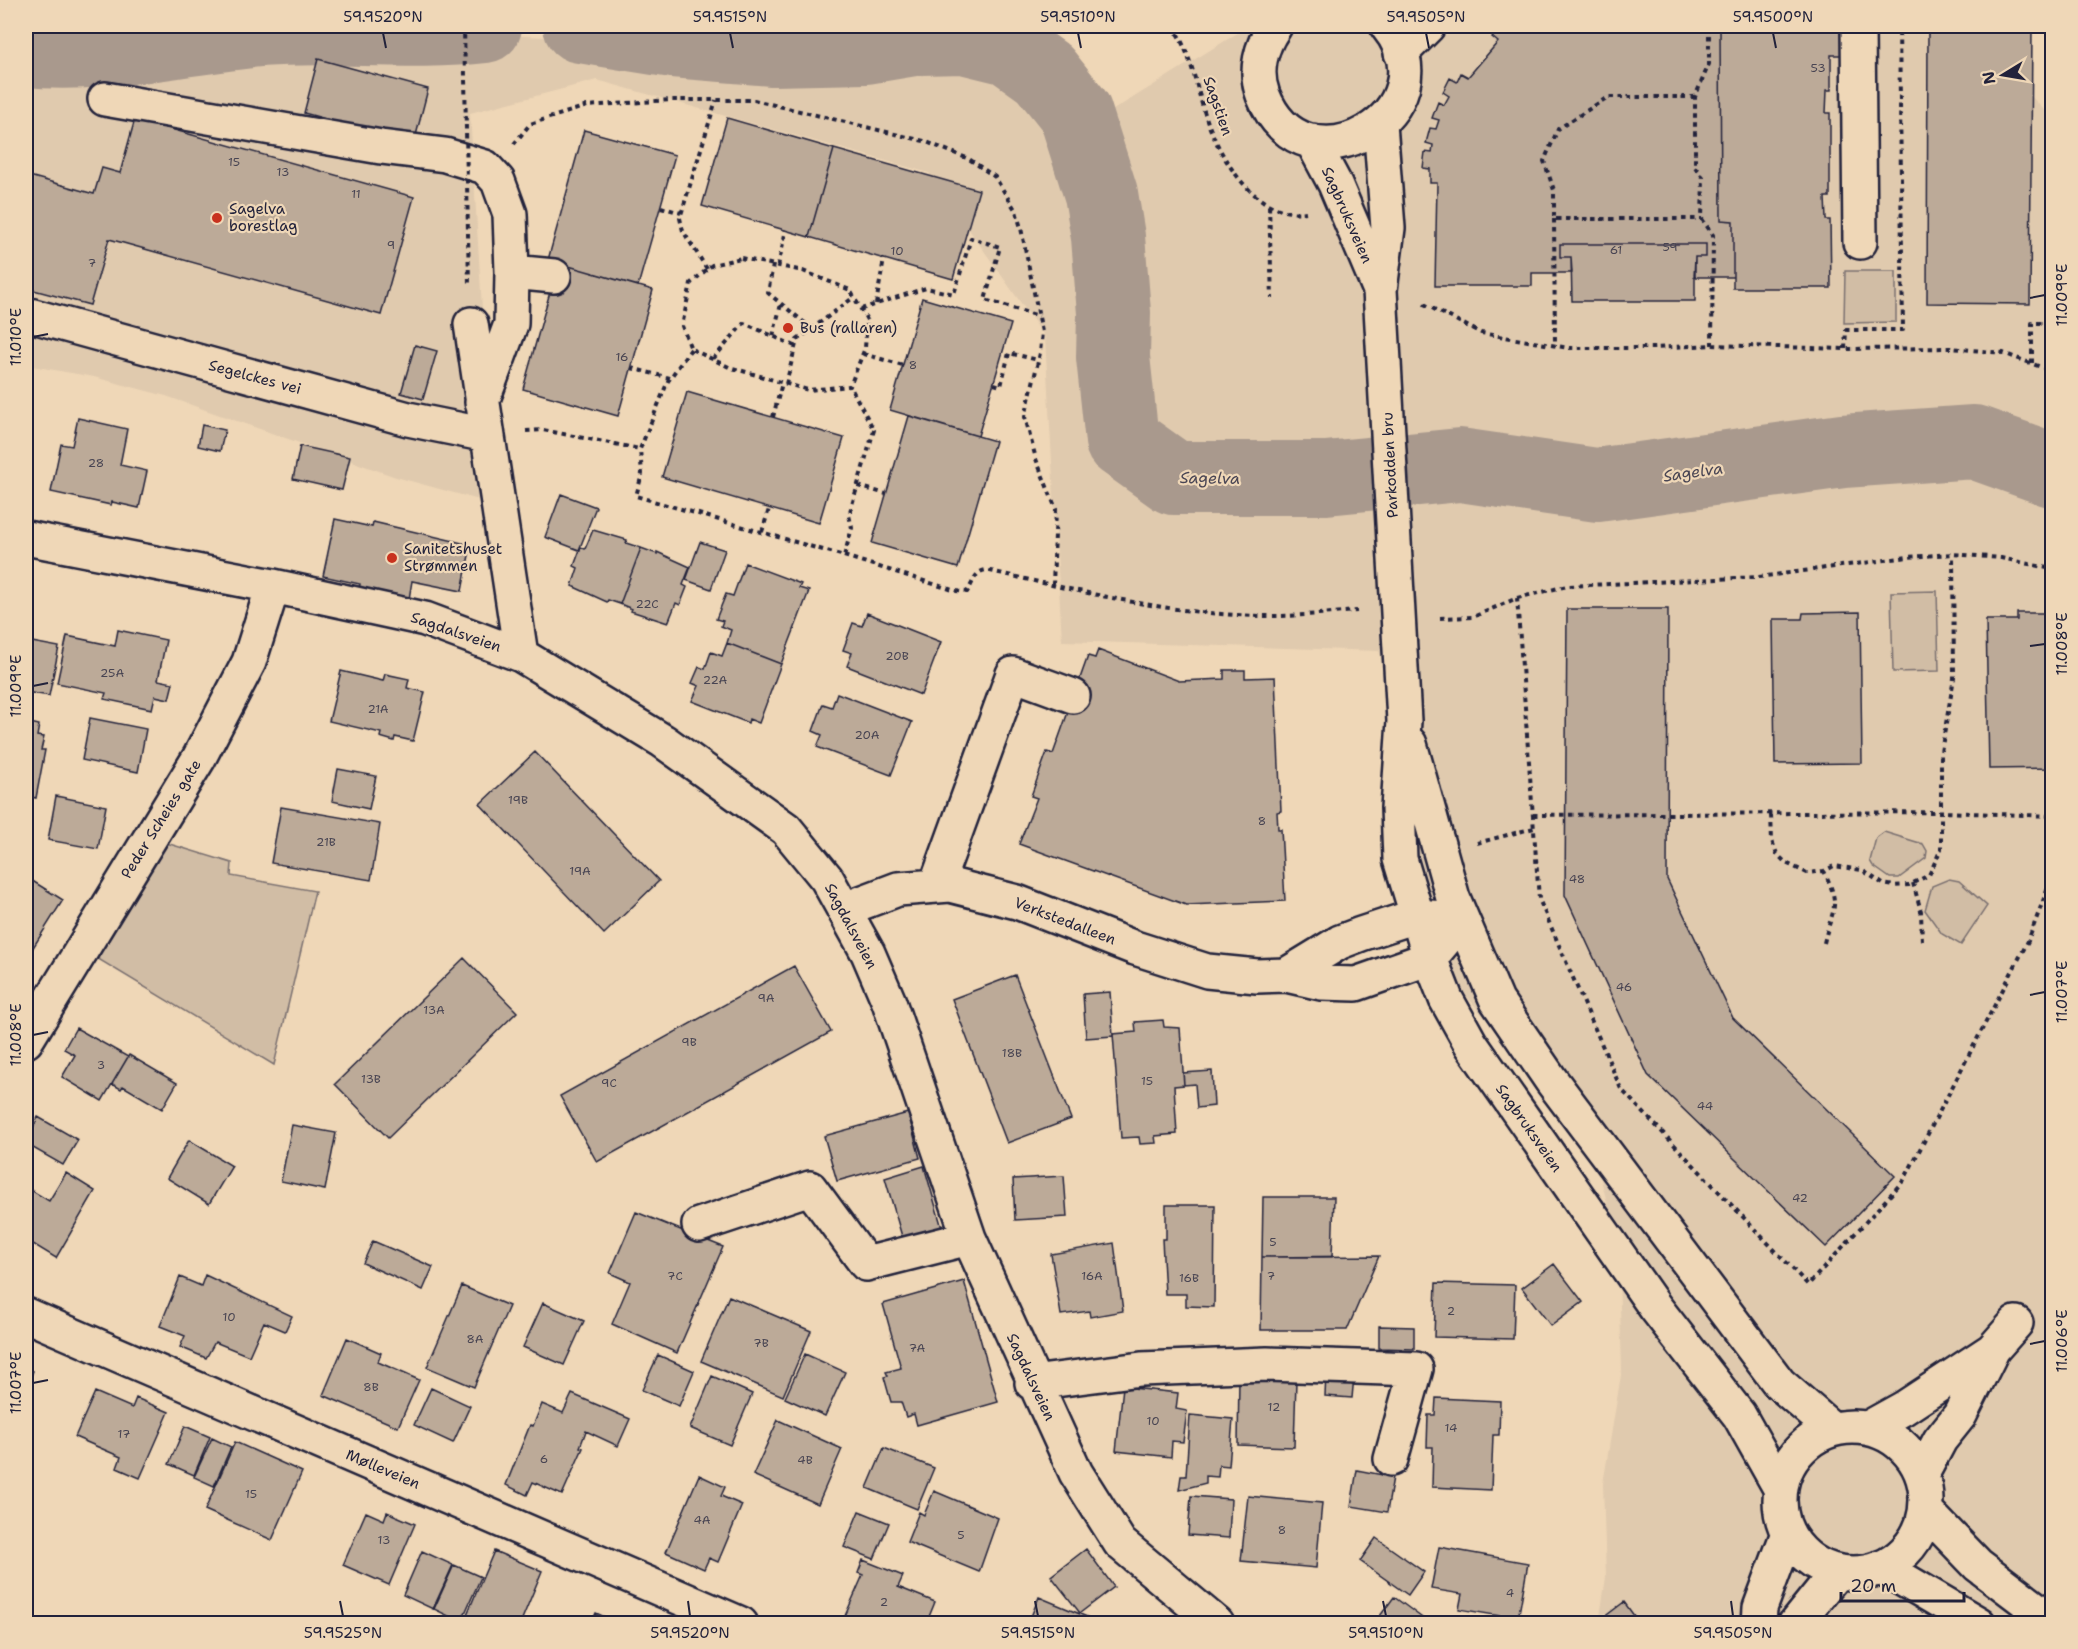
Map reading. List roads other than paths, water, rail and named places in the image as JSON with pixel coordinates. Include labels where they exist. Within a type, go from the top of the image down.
[{"type":"street","points":[[1264,32],[1259,76],[1267,104],[1286,127],[1312,141],[1341,143],[1355,139],[1380,124],[1389,114],[1401,91],[1403,78],[1394,39],[1428,26]]},
{"type":"street","points":[[1858,26],[1860,242]]},
{"type":"street","points":[[105,99],[381,147],[445,155],[485,167],[498,181],[510,214],[512,272],[511,324],[482,402]]},
{"type":"street","name":"Sagbruksveien","points":[[1380,124],[1388,228],[1380,290],[1383,338]]},
{"type":"street","name":"Sagbruksveien","points":[[1312,141],[1340,195],[1380,290]]},
{"type":"street","points":[[512,272],[555,276]]},
{"type":"street","name":"Segelckes vei","points":[[26,314],[408,419],[487,435]]},
{"type":"street","points":[[471,324],[521,654]]},
{"type":"street","name":"Parkodden bru","points":[[1383,338],[1397,591]]},
{"type":"street","name":"Sagdalsveien","points":[[26,538],[273,586],[425,619],[521,654],[663,741],[786,829],[827,879],[845,909],[889,1002],[969,1238],[1032,1383],[1076,1473],[1120,1543],[1217,1623]]},
{"type":"street","name":"Peder Scheies gate","points":[[26,1041],[199,758],[249,662],[273,586]]},
{"type":"street","name":"Sagbruksveien","points":[[1397,591],[1404,721],[1398,808],[1400,859],[1416,916],[1446,999],[1471,1044],[1655,1306],[1739,1415],[1780,1488]]},
{"type":"street","points":[[936,886],[1014,674],[1073,696]]},
{"type":"street","name":"Sagbruksveien","points":[[1404,721],[1445,872],[1462,920],[1497,1001],[1522,1042],[1779,1383],[1832,1429]]},
{"type":"street","name":"Verkstedalleen","points":[[845,909],[898,889],[950,885],[996,896],[1135,948],[1208,971],[1249,976],[1286,975],[1321,983],[1356,984],[1430,958]]},
{"type":"street","name":"Verkstedalleen","points":[[1286,975],[1340,942],[1416,916],[1462,920]]},
{"type":"street","points":[[1430,958],[1462,920]]},
{"type":"street","points":[[699,1225],[810,1188],[866,1264],[969,1238]]},
{"type":"street","name":"Mølleveien","points":[[26,1315],[741,1623]]},
{"type":"street","points":[[1922,1474],[1940,1440],[1960,1415],[1993,1349],[2016,1323]]},
{"type":"street","points":[[1869,1428],[1904,1408],[1993,1349]]},
{"type":"street","points":[[1032,1383],[1141,1369],[1267,1364],[1416,1369],[1391,1459]]},
{"type":"street","points":[[1850,1426],[1869,1428],[1886,1434],[1902,1444],[1914,1458],[1922,1474],[1926,1492],[1926,1511],[1921,1529],[1899,1558],[1882,1567],[1856,1573],[1837,1572],[1812,1561],[1797,1549],[1781,1516],[1780,1488],[1789,1463],[1815,1436],[1832,1429],[1850,1426]]},
{"type":"street","points":[[1926,1511],[1978,1565],[2052,1622]]},
{"type":"street","points":[[1758,1623],[1760,1608],[1788,1533]]},
{"type":"street","points":[[1882,1567],[1979,1623]]},
{"type":"street","points":[[1795,1623],[1837,1572]]},
{"type":"waterway","name":"Sagelva","points":[[26,50],[55,52],[114,49],[232,33],[289,28],[429,30],[485,26]]},
{"type":"waterway","name":"Sagelva","points":[[580,26],[673,41],[773,49],[866,47],[920,38],[964,37],[1009,48],[1044,73],[1075,112],[1101,194],[1108,237],[1114,313],[1113,357],[1122,441],[1174,478],[1326,478],[1460,465],[1597,485],[1843,451],[1974,442],[2052,470]]},
{"type":"place","name":"Sagelva borestlag","points":[[217,218]]},
{"type":"place","name":"Bus (rallaren)","points":[[788,328]]},
{"type":"place","name":"Sanitetshuset Strømmen","points":[[392,558]]}]
